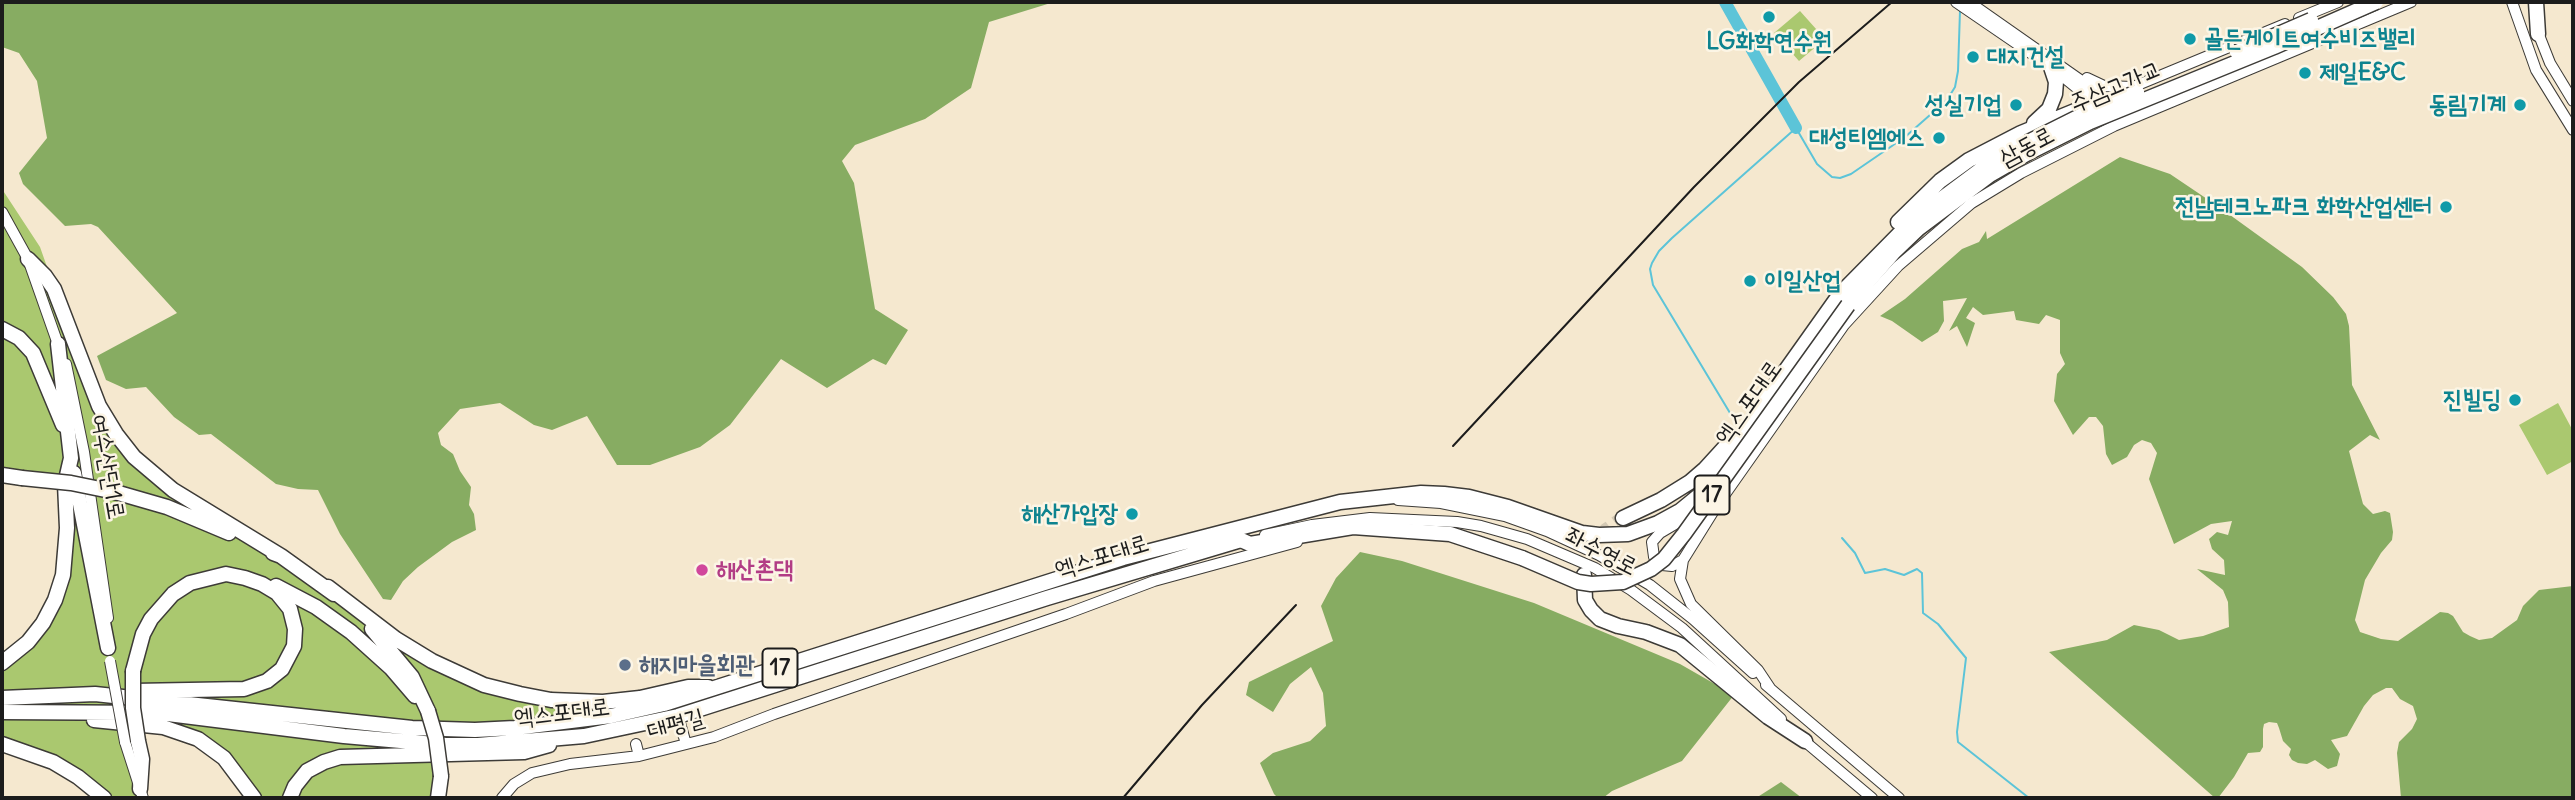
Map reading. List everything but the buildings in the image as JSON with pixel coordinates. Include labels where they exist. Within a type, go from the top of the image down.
[{"type":"highway","name":"주삼고가교","points":[[2026,142],[2086,113],[2355,2]]},
{"type":"highway","name":"주삼고가교","points":[[2026,142],[2090,122],[2376,2]]},
{"type":"highway","points":[[2536,2],[2538,34]]},
{"type":"highway","points":[[2026,142],[2052,105],[2056,86],[2054,64]]},
{"type":"highway","points":[[2026,142],[2101,101]]},
{"type":"highway","name":"엑스포대로","points":[[2,713],[160,713],[344,737],[446,745],[584,736],[678,716],[1047,597],[1241,540],[1257,548],[1353,527],[1450,534],[1522,558],[1578,582],[1623,582],[1651,569],[1664,559],[1684,534],[1844,300],[1947,205],[1990,175],[2026,142]]},
{"type":"highway","name":"엑스포대로","points":[[2,698],[95,694],[348,722],[465,730],[515,728],[611,716],[716,688],[1163,546],[1339,502],[1422,493],[1469,497],[1508,507],[1582,533],[1628,534],[1680,511],[1702,493],[1745,434],[1759,408],[1844,300],[1913,220],[1988,164],[2026,142]]},
{"type":"highway","points":[[28,259],[51,284],[99,406],[134,457],[173,491],[328,587],[396,639],[432,661],[484,685],[551,700],[603,702],[640,698],[688,687],[716,688]]},
{"type":"highway","points":[[2,329],[19,338],[33,353],[67,433]]},
{"type":"highway","points":[[58,344],[71,458],[109,654]]},
{"type":"highway","points":[[1623,518],[1668,496],[1698,475],[1759,408]]},
{"type":"highway","points":[[2,663],[37,631],[60,588],[67,543],[65,484],[71,458]]},
{"type":"highway","points":[[2,475],[71,483],[167,507],[281,556]]},
{"type":"highway","points":[[141,793],[142,760],[132,741],[133,671],[143,634],[160,607],[190,583],[240,573],[265,581],[335,620],[391,668],[428,710]]},
{"type":"highway","points":[[95,694],[156,689],[244,689],[278,674],[294,646],[295,629],[287,604],[277,593],[262,584],[226,574]]},
{"type":"highway","points":[[1584,575],[1585,600],[1600,619],[1680,645],[1768,717],[1805,741]]},
{"type":"highway","points":[[328,587],[371,629],[416,684],[428,710],[436,738],[441,776],[438,798]]},
{"type":"highway","points":[[2,713],[29,718],[93,720],[153,726],[185,734],[207,744],[224,758],[254,798]]},
{"type":"highway","points":[[290,798],[298,780],[307,771],[341,757],[524,752],[584,736]]},
{"type":"highway","points":[[2,744],[53,762],[78,776],[104,798]]},
{"type":"street","points":[[1956,2],[2054,64],[2104,86],[2134,87]]},
{"type":"street","points":[[1969,2],[2101,101],[2133,119]]},
{"type":"street","points":[[2101,101],[2338,2]]},
{"type":"street","name":"삼동로","points":[[1974,201],[2021,173],[2119,123],[2411,2]]},
{"type":"street","points":[[2528,2],[2550,63],[2573,102]]},
{"type":"street","points":[[2511,5],[2536,70],[2573,130]]},
{"type":"street","points":[[2101,101],[2119,123]]},
{"type":"street","points":[[1875,274],[1921,235],[1974,201]]},
{"type":"street","points":[[1770,688],[1758,670],[1691,604],[1681,584],[1683,560],[1716,507],[1844,325],[1898,266],[1974,201]]},
{"type":"street","name":"여수산단1로","points":[[2,212],[28,259],[70,380],[106,591],[109,654],[132,741]]},
{"type":"street","points":[[1683,560],[1672,566],[1662,565],[1654,557],[1652,542],[1660,533],[1694,511],[1702,493]]},
{"type":"street","name":"좌수영로","points":[[1386,498],[1441,503],[1505,516],[1547,531],[1636,576],[1672,602],[1899,798]]},
{"type":"street","name":"좌수영로","points":[[1241,540],[1312,525],[1370,518],[1457,522],[1527,539],[1595,568],[1641,597],[1682,628],[1805,741],[1872,798]]},
{"type":"street","name":"대평길","points":[[636,744],[639,757],[686,744],[726,728],[1066,614],[1154,581],[1257,548],[1311,540]]},
{"type":"street","points":[[678,716],[686,744]]},
{"type":"street","points":[[502,798],[514,783],[532,773],[570,764],[639,757]]},
{"type":"green space","points":[[2,2],[1054,2],[989,22],[971,88],[925,119],[855,145],[842,161],[854,183],[875,309],[908,330],[886,365],[873,359],[827,388],[781,359],[730,425],[700,447],[650,465],[617,465],[587,416],[552,430],[534,425],[500,403],[460,409],[438,433],[441,445],[453,454],[471,487],[469,505],[474,514],[476,530],[452,542],[418,567],[403,581],[391,600],[383,599],[340,534],[318,490],[276,484],[211,434],[199,435],[174,417],[146,387],[126,389],[106,380],[97,356],[177,313],[98,227],[91,224],[65,226],[23,184],[19,173],[47,138],[37,81],[19,53],[2,47]]},
{"type":"green space","points":[[1800,11],[1825,39],[1799,61],[1774,33]]},
{"type":"green space","points":[[2120,157],[2170,174],[2219,207],[2302,267],[2333,297],[2346,314],[2352,385],[2380,440],[2370,435],[2349,451],[2363,504],[2373,514],[2385,511],[2390,513],[2393,532],[2392,540],[2365,580],[2355,620],[2360,632],[2398,641],[2440,612],[2453,616],[2463,632],[2470,636],[2479,640],[2492,638],[2517,620],[2523,606],[2539,590],[2573,586],[2573,798],[2401,798],[2397,753],[2399,742],[2412,729],[2417,719],[2413,706],[2400,699],[2392,688],[2386,688],[2373,695],[2364,706],[2347,736],[2331,740],[2340,754],[2337,766],[2328,769],[2315,760],[2307,764],[2292,760],[2289,755],[2291,749],[2283,741],[2277,723],[2269,722],[2264,724],[2263,747],[2260,752],[2248,753],[2234,777],[2218,798],[2215,798],[2049,652],[2107,640],[2134,625],[2159,630],[2179,640],[2203,636],[2229,627],[2228,602],[2223,590],[2197,569],[2225,575],[2224,560],[2212,549],[2209,539],[2217,532],[2228,535],[2232,521],[2211,524],[2174,544],[2149,479],[2157,453],[2151,443],[2142,440],[2134,445],[2127,457],[2112,465],[2106,454],[2103,426],[2096,417],[2089,417],[2073,435],[2054,401],[2057,374],[2065,364],[2060,353],[2060,320],[2046,315],[2039,324],[2016,320],[2014,311],[1983,315],[1973,307],[1966,318],[1975,323],[1967,347],[1957,326],[1949,331],[1967,298],[1943,301],[1944,321],[1938,332],[1922,342],[1880,316],[1905,299],[1962,249],[1979,242],[1986,231],[1987,239]]},
{"type":"green space","points":[[2,189],[40,247],[76,349],[134,457],[364,613],[484,685],[603,702],[608,731],[439,755],[438,798],[254,798],[207,744],[121,724],[140,789],[138,798],[104,798],[96,790],[2,744],[2,663],[55,600],[65,484],[2,475]]},
{"type":"green space","points":[[2558,403],[2573,431],[2573,461],[2547,475],[2519,425]]},
{"type":"green space","points":[[1360,552],[1402,561],[1534,603],[1680,664],[1734,695],[1682,761],[1612,791],[1603,798],[1278,798],[1260,763],[1273,753],[1310,741],[1326,726],[1323,693],[1311,667],[1290,684],[1273,712],[1246,695],[1249,682],[1333,641],[1321,606],[1336,578]]},
{"type":"green space","points":[[1781,782],[1802,798],[1756,798]]},
{"type":"waterway","points":[[1725,2],[1796,128]]},
{"type":"waterway","points":[[1730,413],[1653,285],[1650,269],[1652,263],[1672,238],[1796,128],[1817,164],[1832,177],[1840,178],[1851,174],[1905,137],[1947,100],[1955,87],[1960,11]]},
{"type":"waterway","points":[[1842,538],[1855,553],[1865,573],[1885,569],[1904,575],[1917,569],[1922,573],[1923,613],[1938,624],[1966,658],[1958,742],[2029,798]]},
{"type":"tunnel","points":[[1584,575],[1593,545],[1606,530],[1623,518]]},
{"type":"railway","points":[[1453,446],[1694,187],[1799,82],[1892,2]]},
{"type":"railway","points":[[1123,798],[1202,705],[1296,605]]},
{"type":"place","name":"LG화학연수원","points":[[1769,17]]},
{"type":"place","name":"골든게이트여수비즈밸리","points":[[2190,39]]},
{"type":"place","name":"대지건설","points":[[1973,57]]},
{"type":"place","name":"제일E&C","points":[[2305,73]]},
{"type":"place","name":"성실기업","points":[[2016,105]]},
{"type":"place","name":"동림기계","points":[[2520,105]]},
{"type":"place","name":"대성티엠에스","points":[[1939,138]]},
{"type":"place","name":"전남테크노파크 화학산업센터","points":[[2446,207]]},
{"type":"place","name":"이일산업","points":[[1750,281]]},
{"type":"place","name":"진빌딩","points":[[2515,400]]},
{"type":"place","name":"해산가압장","points":[[1132,514]]},
{"type":"place","name":"해산촌댁","points":[[702,570]]},
{"type":"place","name":"해지마을회관","points":[[625,665]]}]
